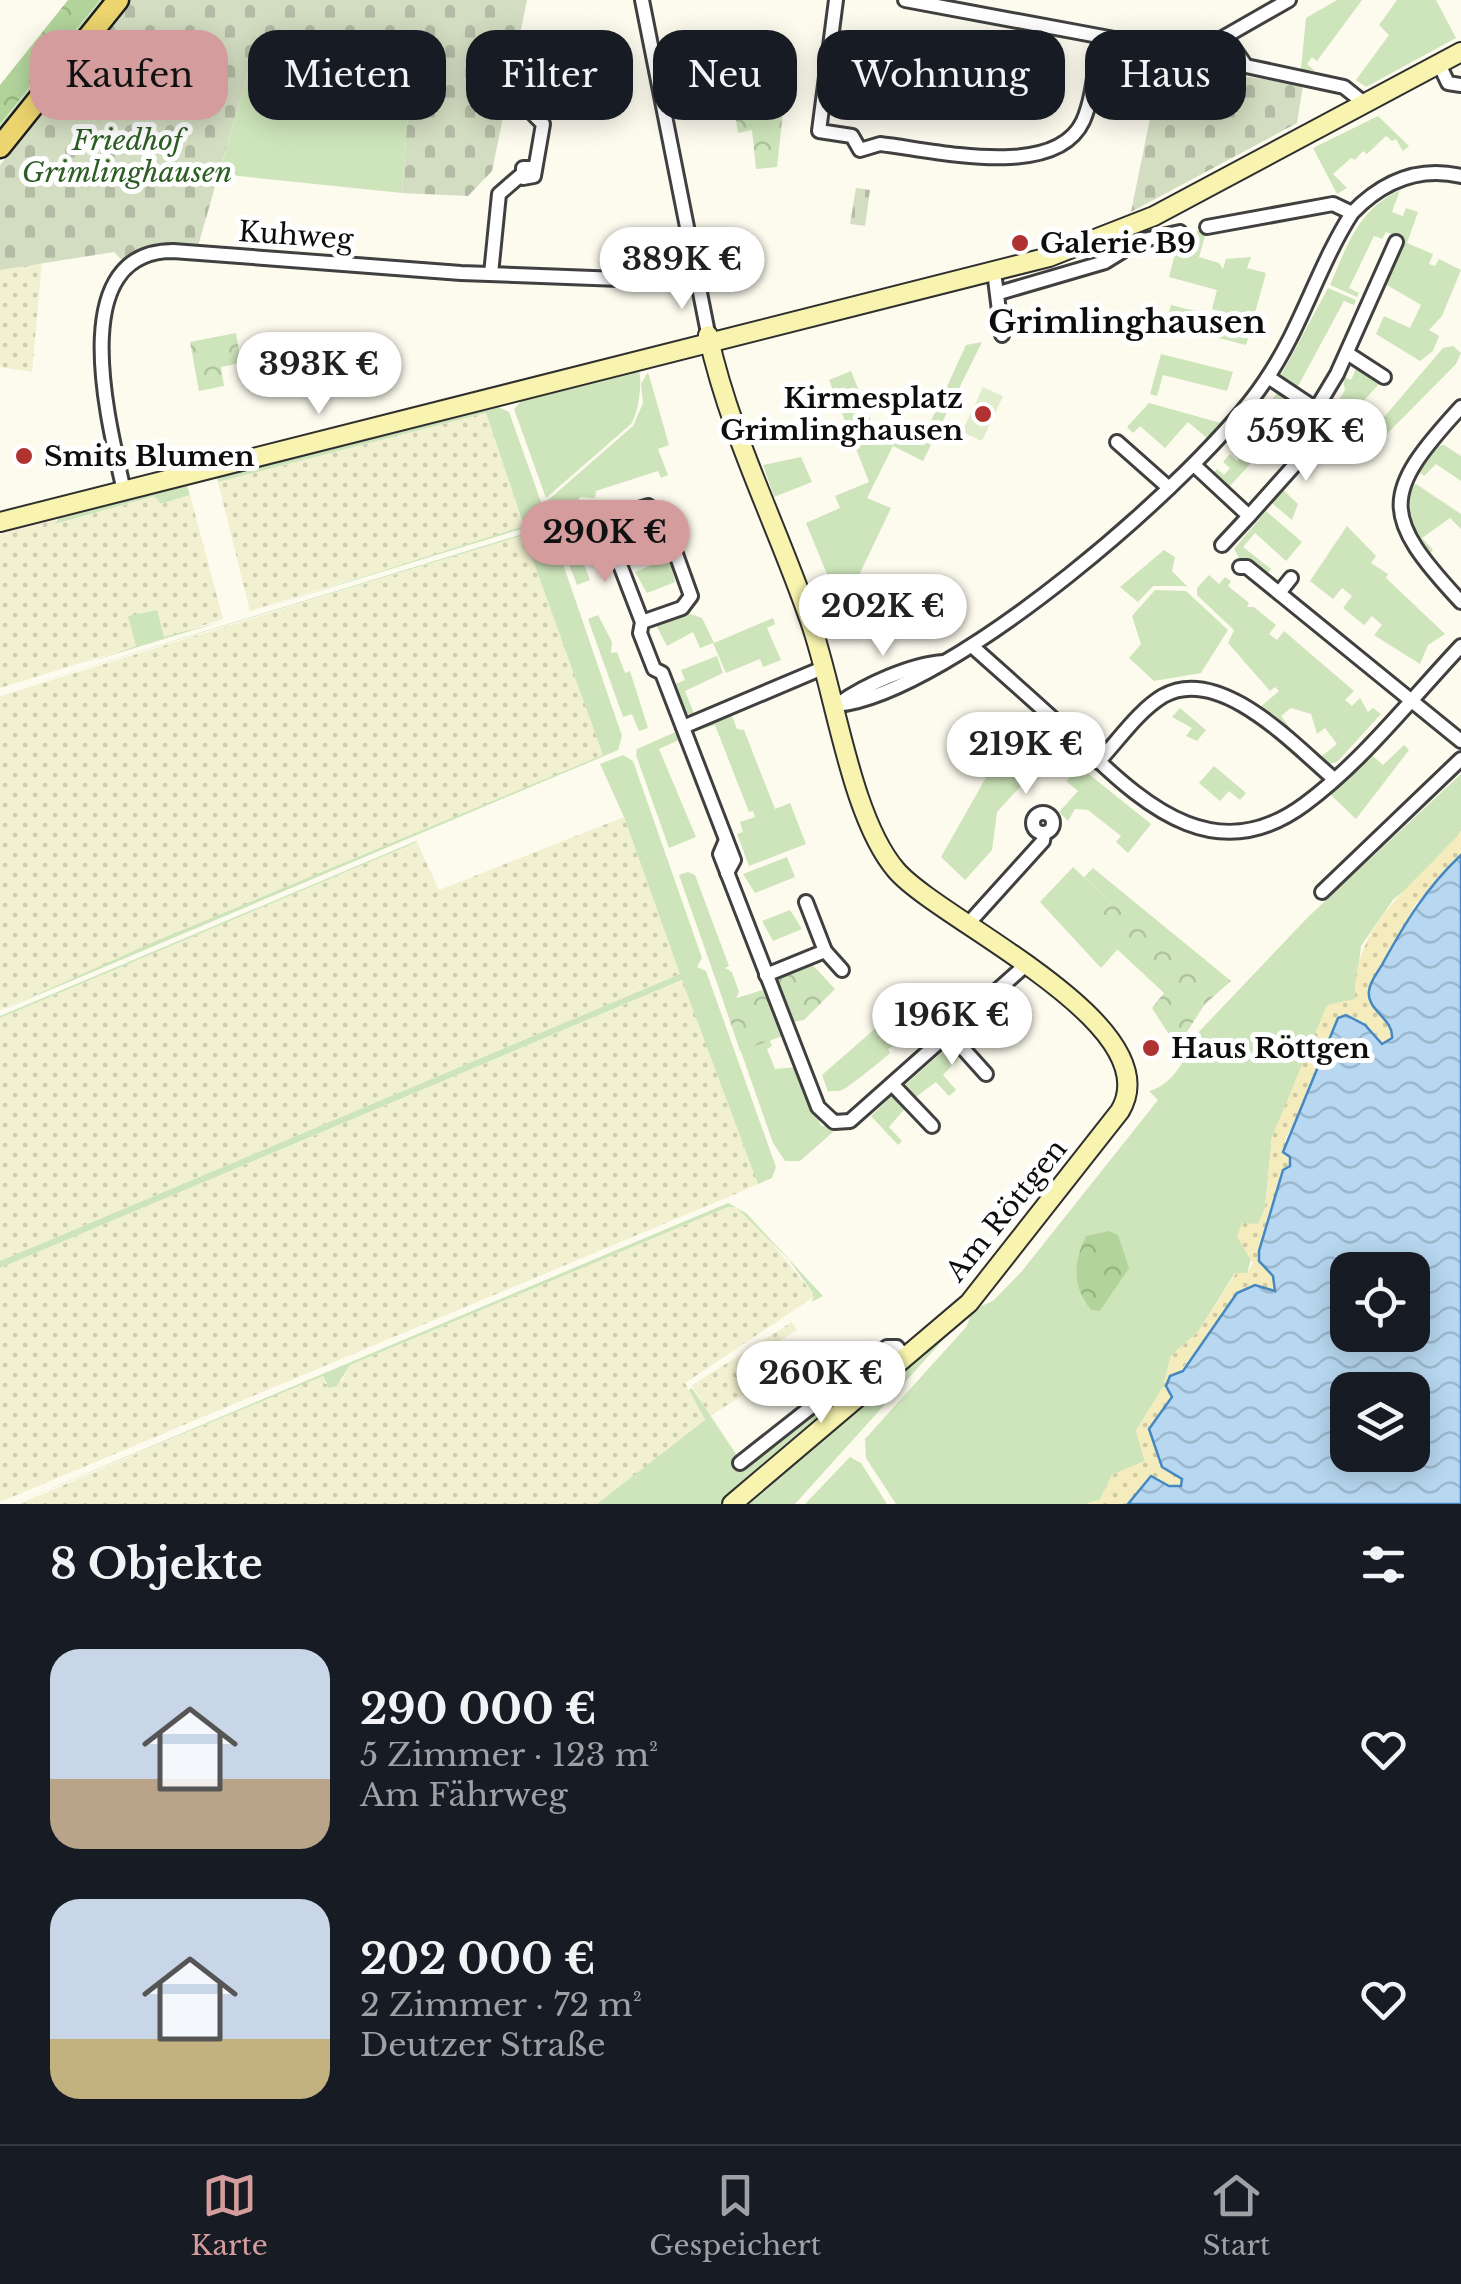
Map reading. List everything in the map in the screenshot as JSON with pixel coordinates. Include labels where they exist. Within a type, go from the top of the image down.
[{"type":"main road","points":[[0,147],[118,0]]},
{"type":"main road","points":[[0,522],[709,338],[994,272],[1085,245],[1142,222],[1461,52]]},
{"type":"main road","points":[[709,338],[732,420],[826,668],[861,799],[883,852],[906,882],[1028,963]]},
{"type":"main road","name":"Am Röttgen","points":[[732,1504],[968,1303],[1001,1266],[1120,1110],[1126,1082],[1115,1052],[1092,1021],[1028,963]]},
{"type":"street","points":[[836,0],[818,131],[852,136],[860,150],[880,144],[1018,158],[1051,152],[1067,142],[1085,113]]},
{"type":"street","points":[[905,0],[1085,35]]},
{"type":"street","points":[[1238,30],[1289,0]]},
{"type":"street","points":[[644,3],[709,338]]},
{"type":"street","points":[[1438,64],[1448,83],[1461,86]]},
{"type":"street","points":[[1246,66],[1344,86],[1364,103]]},
{"type":"street","points":[[491,274],[499,194],[539,158],[544,124],[540,120]]},
{"type":"street","points":[[837,706],[856,692],[930,663],[946,662],[972,646],[1169,488],[1194,466],[1268,377],[1352,213],[1367,197],[1399,180],[1436,172],[1461,176]]},
{"type":"street","points":[[1208,226],[1333,204],[1352,213]]},
{"type":"street","points":[[1000,293],[1105,262],[1139,242],[1180,232]]},
{"type":"street","points":[[1316,408],[1347,353],[1396,242]]},
{"type":"street","name":"Kuhweg","points":[[124,491],[100,372],[109,298],[122,272],[139,257],[173,251],[491,274],[698,282]]},
{"type":"street","points":[[994,272],[1000,293],[1002,336]]},
{"type":"street","points":[[1347,353],[1384,377]]},
{"type":"street","points":[[1222,545],[1326,431],[1316,408],[1268,377]]},
{"type":"street","points":[[1461,407],[1410,466],[1400,505],[1411,546],[1461,602]]},
{"type":"street","points":[[1117,442],[1169,488]]},
{"type":"street","points":[[1194,466],[1249,516]]},
{"type":"street","points":[[642,622],[682,608],[692,596],[662,515],[648,506],[613,518],[606,529],[642,622],[647,651],[654,669],[662,673],[734,860],[727,874],[826,1118],[850,1121],[1028,963]]},
{"type":"street","points":[[1240,566],[1248,567],[1461,741]]},
{"type":"street","points":[[1279,593],[1291,578]]},
{"type":"street","points":[[972,646],[1098,762],[1166,816],[1213,831],[1244,830],[1274,822],[1303,806],[1334,779],[1461,646]]},
{"type":"street","points":[[684,727],[826,668]]},
{"type":"street","points":[[1098,762],[1151,704],[1172,692],[1194,688],[1246,705],[1334,779]]},
{"type":"street","points":[[1322,892],[1461,759]]},
{"type":"street","points":[[968,924],[1043,841],[1044,833]]},
{"type":"street","points":[[806,902],[824,951],[842,970]]},
{"type":"street","points":[[766,975],[824,951]]},
{"type":"street","points":[[950,1034],[986,1074]]},
{"type":"street","points":[[892,1084],[932,1126]]},
{"type":"street","points":[[740,1463],[886,1347],[897,1347],[905,1357]]},
{"type":"green space","points":[[68,0],[100,0],[76,30],[44,30]]},
{"type":"green space","points":[[100,0],[109,0],[85,30],[76,30]]},
{"type":"green space","name":"Friedhof Grimlinghausen","points":[[131,0],[527,0],[521,30],[466,30],[466,120],[502,120],[492,171],[468,196],[402,193],[407,120],[446,120],[446,30],[248,30],[248,72],[198,246],[155,246],[124,262],[114,252],[0,270],[0,165],[36,120],[228,120],[228,30],[107,30]]},
{"type":"green space","points":[[1337,0],[1362,0],[1317,61],[1312,57],[1307,64],[1315,71],[1301,69],[1306,18]]},
{"type":"green space","points":[[1397,0],[1436,0],[1456,38],[1366,87],[1356,80],[1389,35],[1379,25]]},
{"type":"green space","points":[[30,48],[30,87],[0,124],[0,85]]},
{"type":"green space","points":[[248,72],[248,120],[407,120],[402,193],[219,174]]},
{"type":"green space","points":[[1246,77],[1303,85],[1297,123],[1131,212],[1150,120],[1246,120]]},
{"type":"green space","points":[[30,87],[30,98],[0,135],[0,124]]},
{"type":"green space","points":[[1378,116],[1409,146],[1403,151],[1396,139],[1392,141],[1386,136],[1367,154],[1363,151],[1355,160],[1351,158],[1333,174],[1347,188],[1337,194],[1313,148]]},
{"type":"green space","points":[[736,120],[782,120],[777,167],[756,169],[752,130],[738,133]]},
{"type":"green space","points":[[856,188],[870,190],[865,226],[850,224]]},
{"type":"green space","points":[[1400,190],[1392,212],[1403,216],[1406,208],[1418,212],[1407,243],[1433,254],[1429,264],[1435,266],[1439,259],[1461,270],[1442,316],[1429,330],[1439,336],[1433,351],[1420,361],[1376,334],[1384,316],[1410,328],[1421,305],[1385,284],[1397,236],[1386,232],[1382,239],[1374,236],[1349,288],[1359,293],[1357,297],[1330,285],[1364,218]]},
{"type":"green space","points":[[1207,229],[1199,257],[1219,263],[1223,269],[1226,259],[1251,257],[1247,268],[1266,273],[1253,320],[1212,309],[1217,290],[1169,277],[1180,235]]},
{"type":"green space","points":[[42,261],[32,372],[0,367],[0,270]]},
{"type":"green space","points":[[1328,288],[1356,300],[1354,305],[1344,301],[1296,390],[1279,379]]},
{"type":"green space","points":[[1171,305],[1252,325],[1246,345],[1172,326],[1162,340]]},
{"type":"green space","points":[[236,333],[241,363],[221,367],[224,386],[199,391],[190,342]]},
{"type":"green space","points":[[982,342],[923,461],[893,446],[867,498],[891,508],[842,611],[806,523],[840,508],[835,496],[869,482],[829,380],[851,371],[871,421],[920,445],[966,345]]},
{"type":"green space","points":[[1453,346],[1461,353],[1456,364],[1370,451],[1362,443],[1443,348]]},
{"type":"green space","points":[[1161,354],[1233,372],[1227,391],[1163,375],[1157,396],[1150,394]]},
{"type":"green space","points":[[1351,361],[1381,382],[1357,408],[1365,416],[1358,423],[1348,415],[1338,426],[1351,441],[1328,428],[1321,409],[1329,396],[1338,401],[1345,390],[1342,376],[1351,380],[1357,367],[1348,363]]},
{"type":"green space","points":[[638,367],[639,395],[631,424],[546,498],[514,409],[527,395]]},
{"type":"green space","points":[[648,372],[669,445],[658,449],[668,475],[661,478],[658,471],[596,491],[595,498],[580,497],[569,519],[589,527],[576,533],[577,538],[562,532],[547,501],[633,426],[643,403],[641,384]]},
{"type":"green space","name":"Kirmesplatz Grimlinghausen","points":[[983,387],[1003,396],[982,441],[962,432]]},
{"type":"green space","points":[[1280,389],[1291,396],[1289,401],[1293,404],[1281,428],[1287,433],[1275,437],[1229,487],[1236,494],[1234,497],[1210,476],[1217,469],[1224,475],[1230,468],[1223,462],[1230,454],[1237,461],[1243,454],[1236,447],[1243,440],[1250,446],[1256,440],[1248,432]]},
{"type":"green space","points":[[1149,403],[1221,423],[1207,438],[1188,422],[1165,448],[1140,426],[1133,433],[1127,427]]},
{"type":"green space","points":[[492,404],[509,412],[545,513],[543,521],[251,612],[524,526],[486,413],[218,482],[216,474]]},
{"type":"green space","points":[[486,413],[524,527],[250,611],[218,482]]},
{"type":"green space","points":[[1444,445],[1461,456],[1461,481],[1436,464],[1424,476],[1417,470],[1437,446]]},
{"type":"green space","points":[[801,457],[812,482],[774,497],[763,465]]},
{"type":"green space","points":[[186,482],[190,495],[161,504],[155,496],[55,524],[61,514]]},
{"type":"green space","points":[[1416,484],[1461,514],[1461,529],[1450,518],[1422,538],[1433,550],[1428,556],[1411,515],[1411,487]]},
{"type":"green space","points":[[1280,487],[1298,504],[1292,520],[1267,499]]},
{"type":"green space","points":[[190,495],[223,619],[164,638],[129,615],[136,646],[0,688],[0,534],[54,520],[60,523],[156,496],[162,504]]},
{"type":"green space","points":[[646,510],[655,532],[628,542],[616,522]]},
{"type":"green space","points":[[1266,511],[1302,542],[1286,561],[1255,533],[1243,547],[1271,569],[1266,576],[1248,560],[1243,565],[1234,549]]},
{"type":"green space","points":[[1347,526],[1376,556],[1371,563],[1388,574],[1386,578],[1445,634],[1428,645],[1420,664],[1374,635],[1382,625],[1372,616],[1364,625],[1343,608],[1352,596],[1342,588],[1333,599],[1310,581]]},
{"type":"green space","points":[[542,528],[551,529],[622,736],[618,750],[0,1011],[156,941],[603,755],[524,535],[0,694]]},
{"type":"green space","points":[[524,535],[604,756],[0,1010],[0,696]]},
{"type":"green space","points":[[577,546],[590,580],[577,585],[564,551]]},
{"type":"green space","points":[[1164,550],[1175,557],[1172,571],[1187,586],[1153,586],[1138,602],[1120,587]]},
{"type":"green space","points":[[670,557],[675,582],[647,593],[635,572]]},
{"type":"green space","points":[[1209,575],[1219,584],[1225,577],[1231,581],[1228,586],[1249,603],[1247,607],[1254,607],[1276,625],[1269,634],[1277,640],[1284,631],[1354,691],[1345,700],[1352,706],[1360,698],[1368,712],[1373,708],[1381,714],[1337,762],[1327,764],[1322,756],[1337,744],[1325,728],[1317,734],[1311,714],[1291,708],[1281,716],[1291,729],[1286,732],[1258,709],[1279,691],[1275,687],[1270,691],[1228,643],[1234,630],[1197,595],[1197,588]]},
{"type":"green space","points":[[1155,590],[1186,591],[1228,630],[1201,673],[1154,681],[1129,658],[1141,644],[1132,616]]},
{"type":"green space","points":[[157,610],[164,637],[223,621],[89,662],[136,646],[128,616]]},
{"type":"green space","points":[[684,612],[702,618],[714,643],[773,618],[775,624],[767,628],[781,660],[763,667],[760,659],[726,673],[713,643],[700,648],[693,632],[667,646],[655,623]]},
{"type":"green space","points":[[598,615],[612,642],[611,653],[617,652],[625,673],[630,671],[648,728],[639,731],[632,714],[623,717],[588,619]]},
{"type":"green space","points":[[717,656],[723,673],[685,691],[695,716],[684,713],[673,685],[685,680],[681,670]]},
{"type":"green space","points":[[1180,708],[1206,730],[1197,741],[1186,736],[1192,728],[1172,717]]},
{"type":"green space","points":[[731,713],[737,729],[744,730],[775,809],[790,803],[806,844],[749,866],[737,834],[743,832],[740,822],[755,817],[753,811],[749,812],[715,725],[697,731],[696,727]]},
{"type":"green space","points":[[680,730],[679,740],[659,749],[696,837],[669,848],[636,755],[637,749]]},
{"type":"green space","points":[[1015,742],[1041,764],[997,812],[992,850],[965,880],[941,857],[988,774],[981,768],[998,750],[1003,754]]},
{"type":"green space","points":[[1404,745],[1409,750],[1356,819],[1330,794],[1373,756],[1383,765]]},
{"type":"green space","points":[[623,755],[633,761],[702,958],[697,967],[706,971],[776,1167],[772,1178],[758,1184],[682,980],[0,1268],[0,1261],[680,974],[624,817],[600,764]]},
{"type":"green space","points":[[1214,766],[1246,793],[1240,800],[1229,791],[1220,801],[1199,783]]},
{"type":"green space","points":[[1080,767],[1151,824],[1128,853],[1116,842],[1121,836],[1088,810],[1075,809],[1068,821],[1059,812],[1078,791],[1066,781]]},
{"type":"green space","points":[[1461,774],[1461,831],[1430,869],[1393,900],[1361,946],[1355,999],[1272,1137],[1265,1208],[1247,1274],[1235,1273],[1198,1332],[1171,1356],[1163,1387],[1136,1431],[1145,1461],[1112,1475],[1100,1500],[1084,1504],[896,1504],[866,1458],[865,1439],[967,1326],[972,1310],[993,1301],[1022,1271],[1158,1100],[1149,1091],[1165,1083],[1177,1070],[1193,1038],[1308,917]]},
{"type":"green space","points":[[624,817],[680,974],[0,1261],[0,1018],[417,842],[439,890]]},
{"type":"green space","points":[[417,842],[0,1018],[0,1016]]},
{"type":"green space","points":[[787,857],[795,877],[755,893],[743,874]]},
{"type":"green space","points":[[1073,867],[1110,902],[1117,950],[1101,968],[1040,902]]},
{"type":"green space","points":[[1093,868],[1231,981],[1205,1004],[1177,1047],[1152,1008],[1164,993],[1090,924],[1110,902],[1084,877]]},
{"type":"green space","points":[[679,875],[695,875],[729,966],[725,968],[732,972],[739,992],[736,998],[751,994],[772,1046],[767,1049],[775,1069],[798,1067],[821,1126],[833,1125],[833,1132],[800,1161],[785,1161],[773,1143]]},
{"type":"green space","points":[[790,910],[802,929],[773,941],[762,921]]},
{"type":"green space","points":[[810,962],[835,989],[804,1020],[793,1022],[775,977]]},
{"type":"green space","points":[[683,980],[759,1184],[0,1502],[0,1268]]},
{"type":"green space","points":[[762,990],[772,997],[786,1035],[740,1051],[724,1003]]},
{"type":"green space","points":[[980,1018],[1009,1039],[1003,1045],[990,1031],[967,1049],[958,1039]]},
{"type":"green space","points":[[885,1020],[894,1020],[909,1037],[888,1049],[890,1053],[846,1088],[828,1092],[822,1075]]},
{"type":"green space","points":[[953,1042],[963,1054],[943,1075],[956,1090],[949,1096],[936,1082],[913,1099],[902,1088]]},
{"type":"green space","points":[[896,1092],[908,1105],[889,1127],[902,1141],[898,1145],[871,1116]]},
{"type":"green space","points":[[728,1203],[735,1207],[350,1365],[337,1386],[329,1388],[323,1376],[14,1504]]},
{"type":"green space","points":[[728,1207],[736,1207],[765,1235],[815,1296],[685,1383],[705,1420],[601,1504],[19,1504],[323,1375],[325,1384],[342,1381],[350,1365]]},
{"type":"green space","points":[[737,1208],[746,1213],[823,1296],[811,1302],[815,1296],[789,1260]]},
{"type":"green space","points":[[1109,1231],[1118,1235],[1129,1268],[1100,1311],[1091,1310],[1080,1292],[1076,1274],[1079,1256],[1086,1236]]},
{"type":"green space","points":[[961,1320],[795,1504],[739,1504]]},
{"type":"green space","points":[[792,1322],[797,1330],[735,1369],[748,1392],[710,1416],[692,1385]]},
{"type":"green space","points":[[889,1353],[897,1358],[723,1504],[597,1504],[705,1420],[689,1390],[692,1388],[744,1466]]},
{"type":"green space","points":[[850,1457],[861,1463],[887,1504],[805,1504]]},
{"type":"sand","points":[[1461,831],[1461,855],[1415,905],[1369,991],[1393,1035],[1382,1044],[1365,1025],[1346,1015],[1339,1018],[1314,1085],[1285,1140],[1290,1166],[1283,1170],[1259,1251],[1259,1261],[1273,1276],[1275,1291],[1245,1291],[1167,1386],[1172,1397],[1149,1429],[1161,1467],[1182,1479],[1181,1486],[1144,1482],[1128,1504],[1084,1504],[1100,1500],[1112,1475],[1145,1461],[1136,1431],[1163,1387],[1171,1356],[1198,1332],[1236,1273],[1247,1273],[1253,1263],[1237,1237],[1242,1223],[1258,1224],[1265,1208],[1272,1137],[1327,1005],[1355,999],[1364,947],[1376,926]]},
{"type":"water","points":[[1461,855],[1461,1504],[1128,1504],[1151,1476],[1169,1486],[1181,1486],[1182,1479],[1162,1467],[1149,1429],[1172,1397],[1166,1386],[1170,1376],[1183,1371],[1237,1293],[1255,1285],[1275,1291],[1273,1276],[1259,1261],[1259,1251],[1283,1170],[1290,1166],[1290,1157],[1283,1152],[1338,1018],[1346,1015],[1365,1025],[1382,1044],[1392,1038],[1389,1025],[1369,998],[1370,987],[1427,893]]},
{"type":"place","name":"Galerie B9","points":[[1020,243]]},
{"type":"place","name":"Kirmesplatz Grimlinghausen","points":[[983,414]]},
{"type":"place","name":"Smits Blumen","points":[[24,456]]},
{"type":"place","name":"Haus Röttgen","points":[[1151,1048]]},
{"type":"district","name":"Grimlinghausen","points":[[1127,322]]}]
